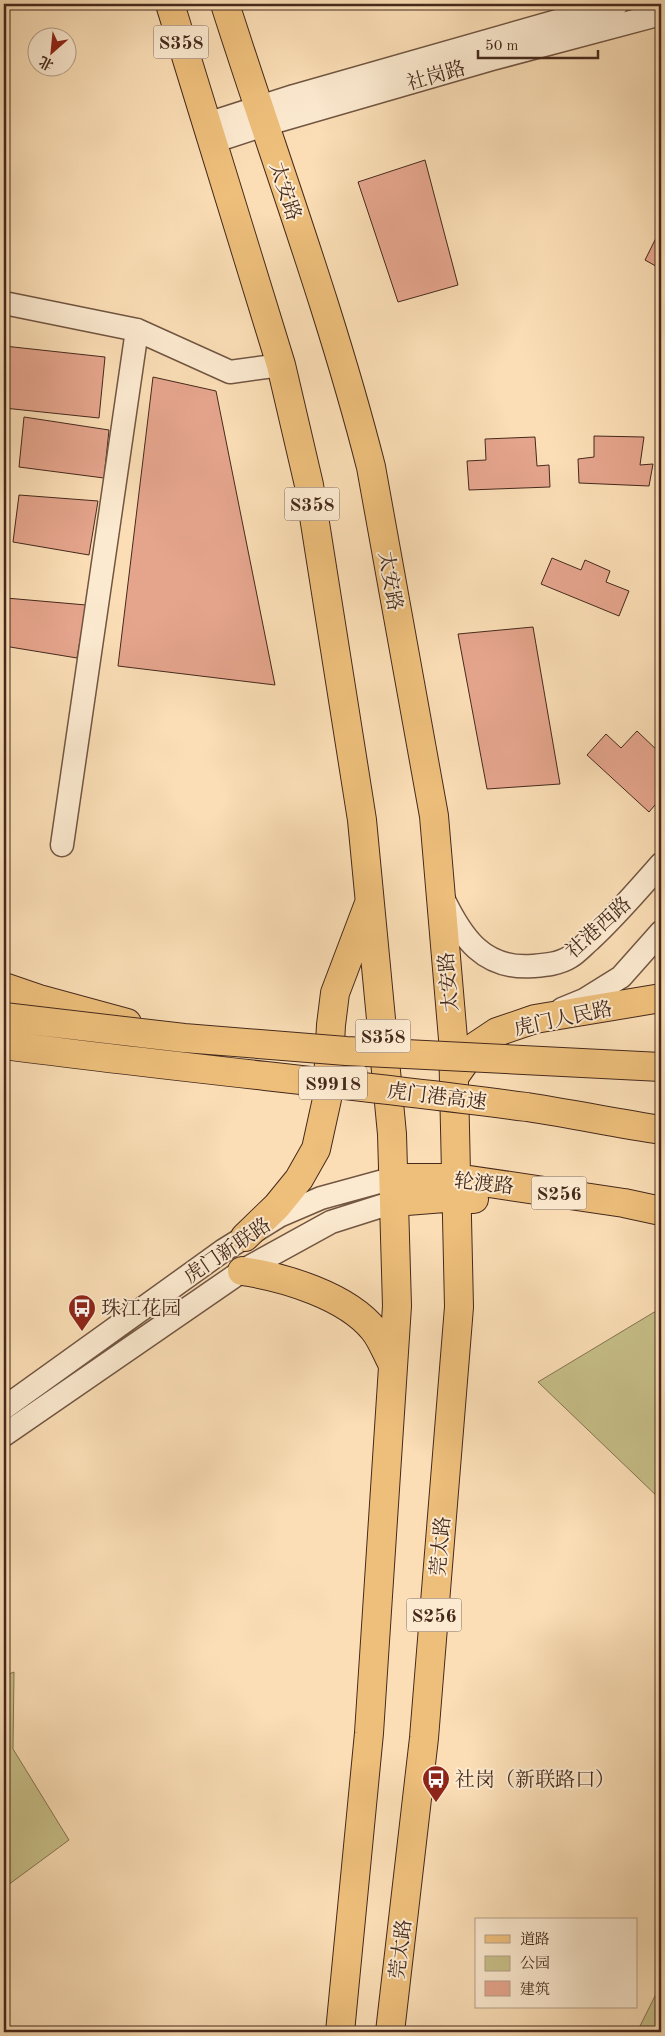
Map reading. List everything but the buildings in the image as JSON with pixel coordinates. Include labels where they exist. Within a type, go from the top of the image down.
[{"type":"main road","name":"S358","points":[[170,4],[281,365],[309,485],[362,820],[392,1134],[394,1190]]},
{"type":"main road","name":"太安路","points":[[224,4],[331,327],[371,467],[434,816],[453,1039],[456,1188]]},
{"type":"main road","points":[[245,1237],[277,1206],[299,1180],[316,1149],[327,1099],[331,1025],[335,993],[367,912],[370,895]]},
{"type":"main road","points":[[4,987],[39,999],[184,1038]]},
{"type":"main road","name":"虎门人民路","points":[[454,1077],[476,1046],[497,1032],[535,1019],[661,998]]},
{"type":"main road","name":"虎门港高速","points":[[4,1016],[184,1038],[346,1051],[661,1067]]},
{"type":"main road","name":"虎门港高速","points":[[4,1045],[140,1063],[347,1084],[530,1108],[661,1130]]},
{"type":"main road","name":"轮渡路","points":[[456,1188],[661,1222]]},
{"type":"main road","name":"轮渡路","points":[[394,1190],[456,1188],[615,1201],[661,1211]]},
{"type":"main road","name":"莞太路","points":[[390,2032],[424,1738],[458,1327],[456,1188]]},
{"type":"main road","name":"S256","points":[[340,2032],[368,1733],[397,1306],[394,1190]]},
{"type":"main road","points":[[242,1271],[281,1278],[305,1286],[344,1304],[374,1330],[393,1365]]},
{"type":"street","name":"社岗路","points":[[209,133],[617,4]]},
{"type":"street","name":"社岗路","points":[[261,116],[661,14]]},
{"type":"street","points":[[4,303],[137,330],[230,372],[281,365]]},
{"type":"street","points":[[62,845],[137,330]]},
{"type":"street","name":"社港西路","points":[[440,891],[453,919],[471,945],[494,962],[520,967],[549,965],[570,957],[606,925],[661,864]]},
{"type":"street","points":[[535,1019],[584,1000],[621,977],[661,932]]},
{"type":"street","name":"虎门新联路","points":[[4,1408],[245,1237],[279,1216],[321,1198],[394,1190]]},
{"type":"street","name":"虎门新联路","points":[[4,1435],[242,1271],[394,1190]]},
{"type":"green space","points":[[661,1308],[661,1500],[538,1382]]},
{"type":"green space","points":[[14,1672],[13,1749],[69,1840],[4,1888],[4,1676]]},
{"type":"green space","points":[[661,1984],[661,2032],[637,2032]]},
{"type":"place","name":"珠江花园","points":[[82,1332]]},
{"type":"place","name":"社岗（新联路口）","points":[[436,1803]]}]
